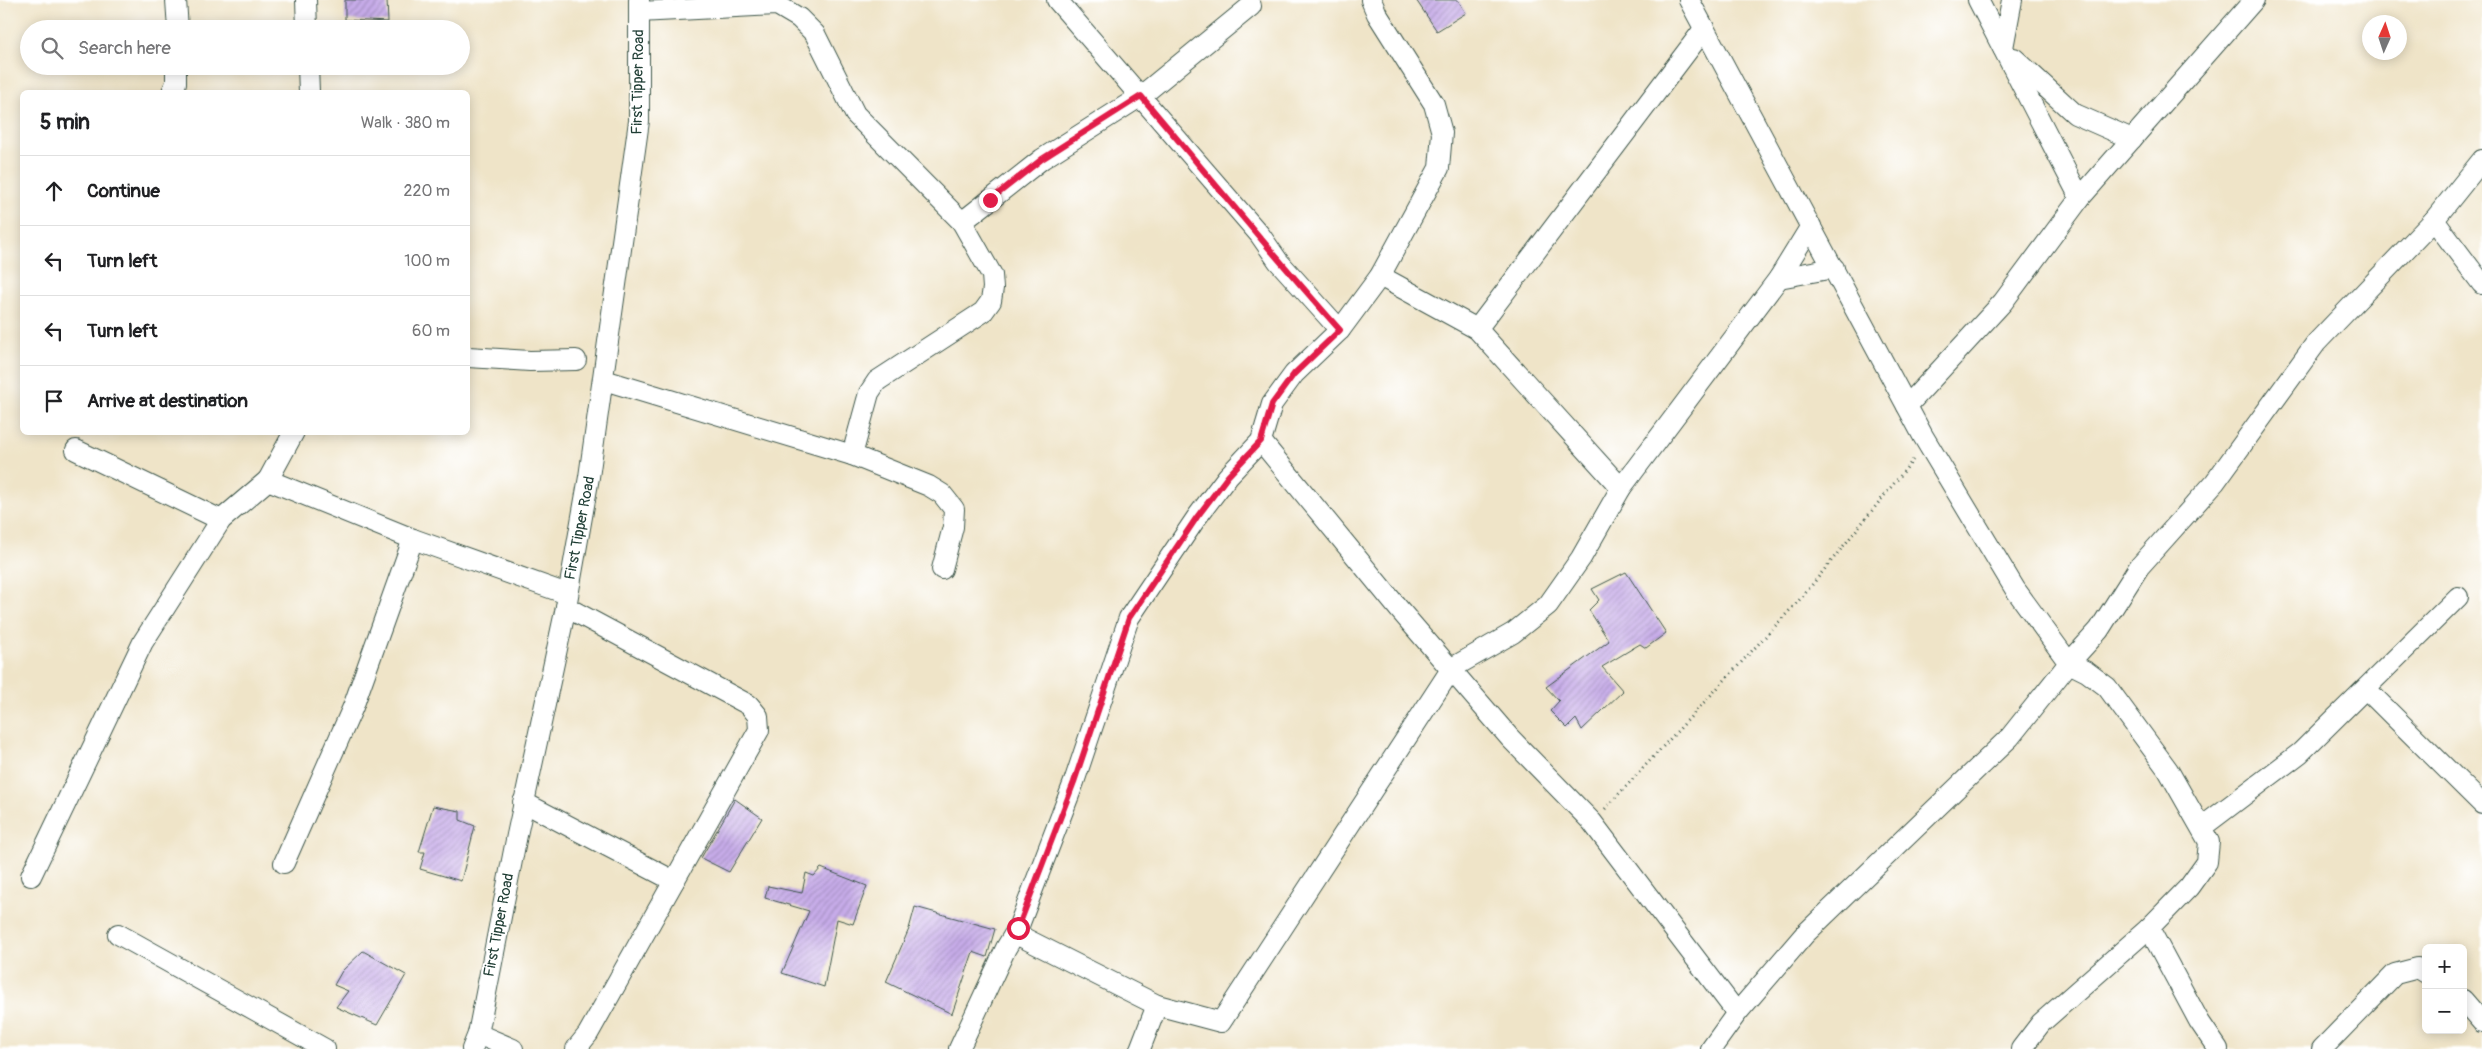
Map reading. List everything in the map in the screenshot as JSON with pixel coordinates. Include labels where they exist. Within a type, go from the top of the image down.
[{"type":"street","points":[[176,0],[177,20]]},
{"type":"street","points":[[306,0],[307,20]]},
{"type":"street","points":[[1057,0],[1260,236],[1278,261],[1340,330]]},
{"type":"street","points":[[959,1049],[1006,948],[1018,928],[1074,782],[1129,618],[1197,517],[1228,476],[1261,441],[1272,404],[1294,374],[1340,330],[1380,276],[1439,168],[1442,133],[1434,104],[1377,14],[1371,0]]},
{"type":"street","points":[[1689,0],[1924,436],[2014,589],[2070,663],[2087,672],[2107,687],[2168,770],[2209,842],[2207,862],[2190,886],[2149,928],[2041,1023],[2021,1049]]},
{"type":"street","points":[[1978,0],[2080,198]]},
{"type":"street","points":[[2003,48],[2012,0]]},
{"type":"street","points":[[1908,406],[2003,302],[2080,198],[2254,0]]},
{"type":"street","points":[[639,6],[777,5],[799,18],[816,34],[855,114],[962,222],[992,275],[991,301],[983,312],[877,381],[868,393],[852,455]]},
{"type":"street","name":"First Tipper Road","points":[[475,1041],[566,601],[589,477],[639,121],[639,6]]},
{"type":"street","points":[[962,222],[1042,159],[1141,96],[1251,6]]},
{"type":"street","points":[[1476,329],[1704,29]]},
{"type":"street","points":[[2003,48],[2075,114],[2132,139]]},
{"type":"street","points":[[173,90],[176,83],[176,75]]},
{"type":"street","points":[[308,75],[309,90]]},
{"type":"street","points":[[1711,1049],[1738,1013],[1805,934],[2010,737],[2099,630],[2139,567],[2215,482],[2316,343],[2434,220],[2482,160]]},
{"type":"street","points":[[2434,220],[2482,284]]},
{"type":"street","points":[[1018,928],[1022,936],[1157,1005],[1222,1022],[1452,668],[1513,633],[1548,605],[1581,558],[1621,488],[1779,278],[1811,226]]},
{"type":"street","points":[[1779,278],[1834,268]]},
{"type":"street","points":[[1380,276],[1476,329],[1621,488]]},
{"type":"street","points":[[470,356],[530,361],[576,360]]},
{"type":"street","points":[[604,380],[852,455],[929,486],[942,494],[954,509],[953,526],[942,568]]},
{"type":"street","points":[[31,876],[143,642],[221,520],[268,480],[292,435]]},
{"type":"street","points":[[1261,441],[1398,608],[1452,668],[1510,738],[1592,822],[1738,1013]]},
{"type":"street","points":[[76,450],[221,520]]},
{"type":"street","points":[[268,480],[566,601],[749,705],[758,716],[759,730],[588,1034],[576,1049]]},
{"type":"street","points":[[284,863],[353,707],[413,539]]},
{"type":"street","points":[[2202,828],[2300,753],[2458,597]]},
{"type":"street","points":[[2366,689],[2482,804]]},
{"type":"street","points":[[524,802],[674,881]]},
{"type":"street","points":[[2149,928],[2199,1020],[2218,1049]]},
{"type":"street","points":[[118,934],[325,1049]]},
{"type":"street","points":[[2322,1049],[2395,974],[2418,968],[2422,970]]},
{"type":"street","points":[[1140,1049],[1157,1005]]},
{"type":"street","points":[[2467,1005],[2482,1022]]},
{"type":"street","points":[[475,1041],[513,1049]]},
{"type":"path","points":[[1592,822],[1803,596],[1914,459],[1924,436]]},
{"type":"building","points":[[345,0],[387,0],[388,20],[345,20]]},
{"type":"building","points":[[1416,0],[1458,0],[1466,13],[1437,31]]},
{"type":"building","points":[[1626,572],[1666,633],[1646,648],[1640,644],[1602,667],[1623,691],[1582,730],[1576,719],[1567,728],[1550,711],[1559,701],[1546,687],[1609,641],[1589,610],[1599,600],[1592,589]]},
{"type":"building","points":[[735,799],[762,818],[729,872],[701,858]]},
{"type":"building","points":[[433,806],[460,811],[460,820],[475,826],[461,881],[420,869],[425,852],[419,852]]},
{"type":"building","points":[[821,868],[867,886],[853,924],[837,919],[824,987],[782,973],[809,911],[765,898],[768,886],[802,893],[806,873],[814,876]]},
{"type":"building","points":[[915,907],[995,929],[987,957],[973,952],[952,1014],[886,982],[909,929]]},
{"type":"building","points":[[363,951],[406,975],[377,1025],[336,1007],[348,991],[334,985],[342,971]]},
{"type":"route","points":[[990,200],[1042,159],[1141,96],[1260,236],[1278,261],[1340,330],[1294,374],[1272,404],[1261,441],[1228,476],[1197,517],[1129,618],[1074,782],[1018,928]]}]
